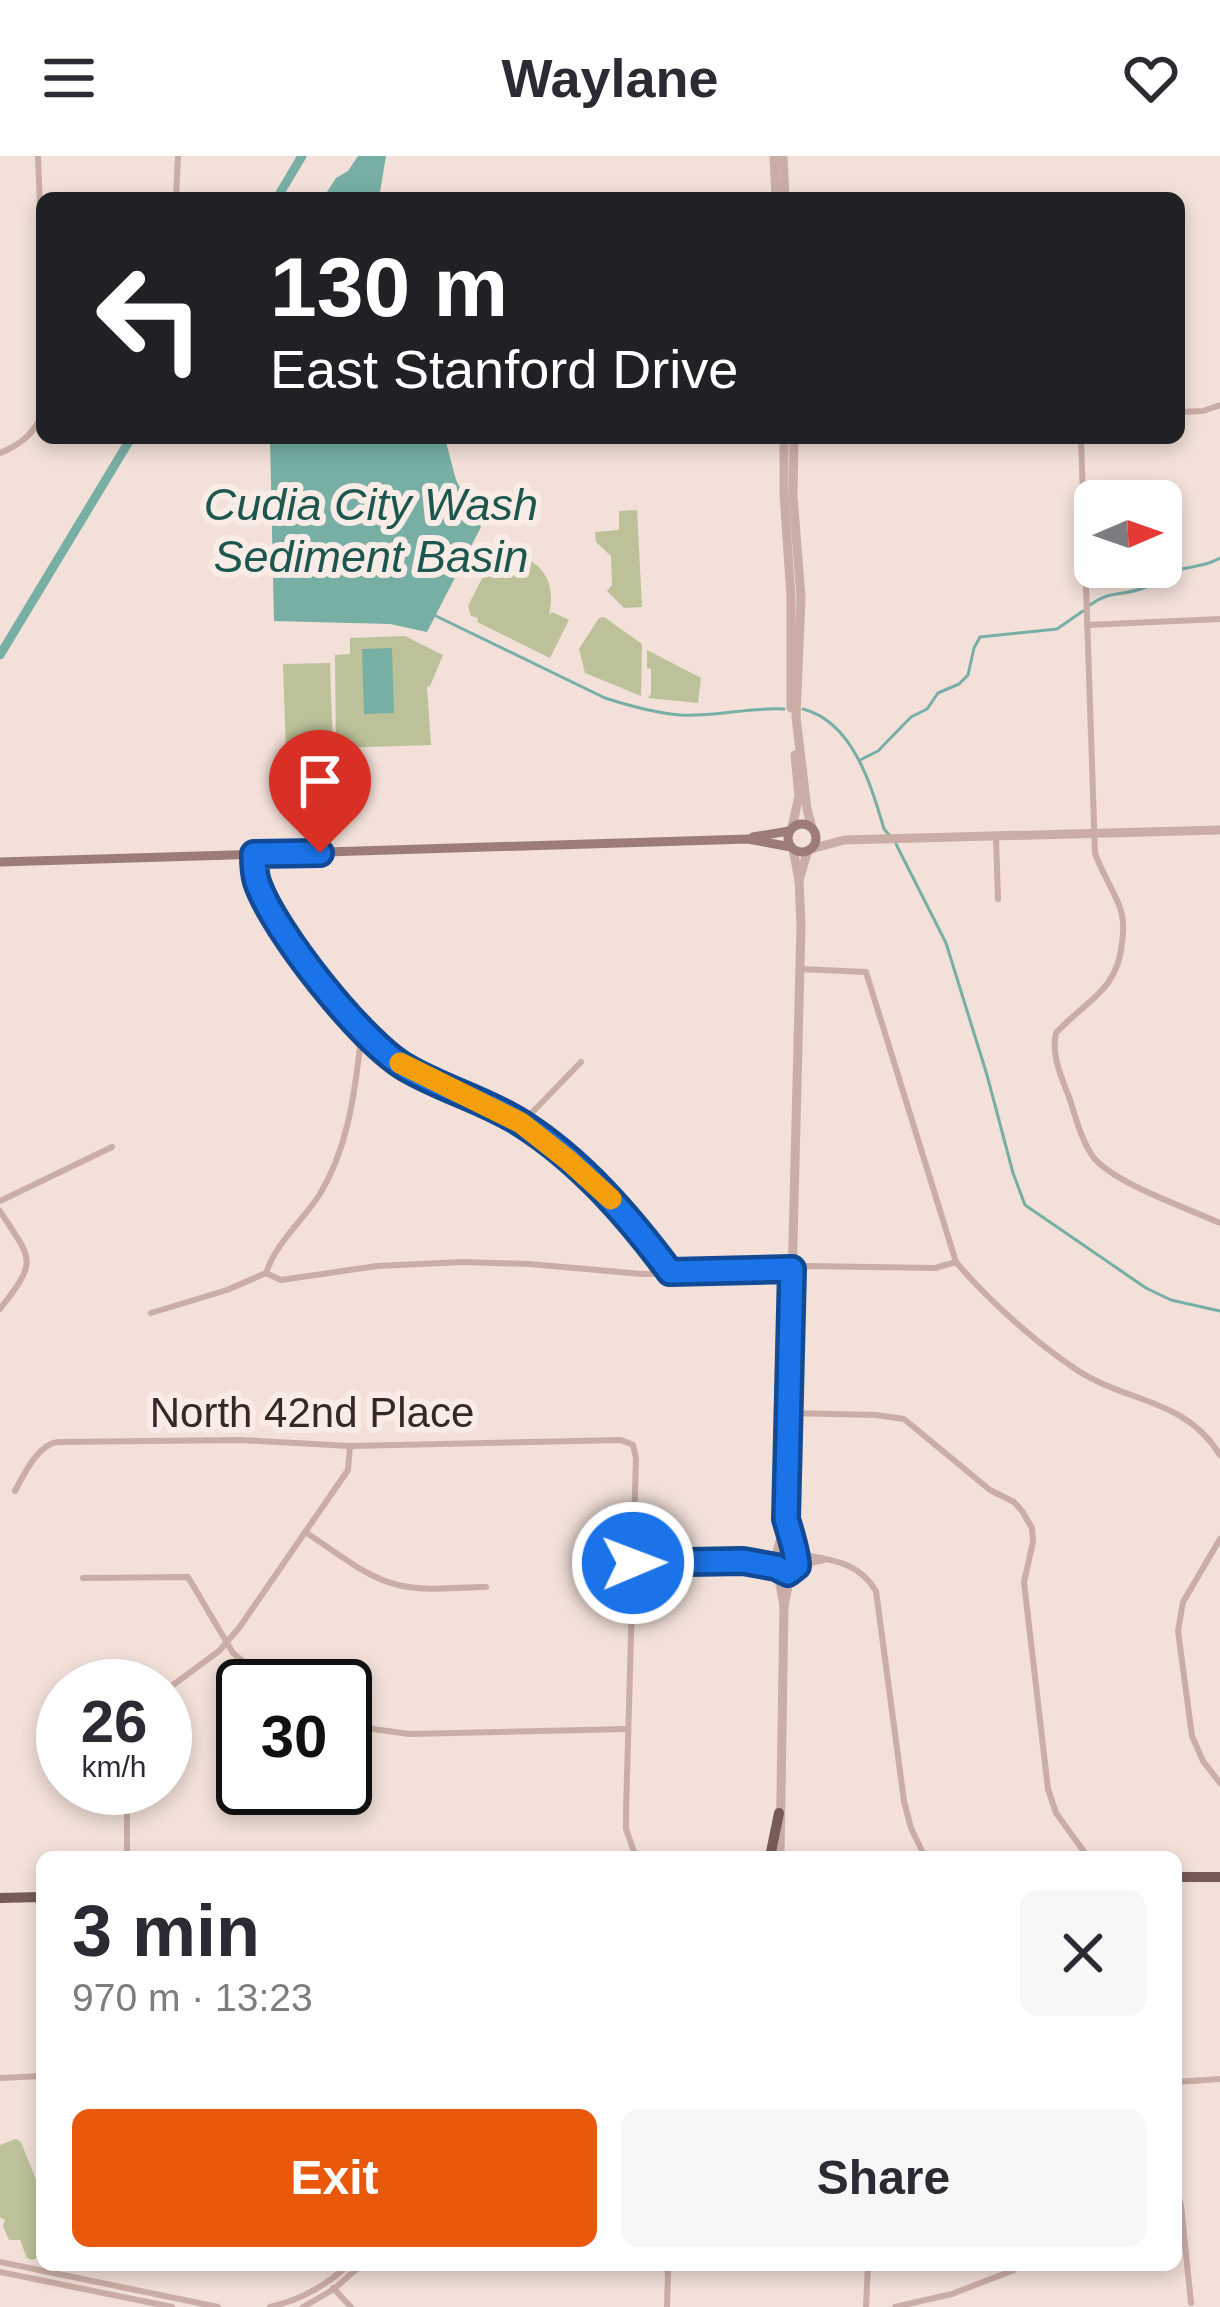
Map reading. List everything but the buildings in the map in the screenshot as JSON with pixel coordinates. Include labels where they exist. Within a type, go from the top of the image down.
[{"type":"main road","points":[[0,862],[748,839],[805,824],[816,838],[810,850],[800,852],[748,839]]},
{"type":"main road","points":[[791,829],[792,848]]},
{"type":"main road","points":[[771,1851],[779,1813]]},
{"type":"main road","points":[[1182,1877],[1220,1877]]},
{"type":"main road","points":[[0,1898],[36,1898]]},
{"type":"street","points":[[38,156],[39,192]]},
{"type":"street","points":[[176,192],[178,156]]},
{"type":"street","points":[[774,156],[776,192]]},
{"type":"street","points":[[783,156],[785,192]]},
{"type":"street","points":[[1185,412],[1220,405]]},
{"type":"street","points":[[0,453],[14,448],[36,426]]},
{"type":"street","points":[[788,444],[784,494],[799,796],[791,829]]},
{"type":"street","points":[[789,444],[801,597],[796,717],[807,809],[813,829],[844,840]]},
{"type":"street","points":[[1081,444],[1095,853],[1123,922],[1119,965],[1103,991],[1056,1033],[1056,1059],[1081,1132],[1096,1160],[1126,1181],[1220,1223]]},
{"type":"street","points":[[1088,625],[1220,619]]},
{"type":"street","points":[[799,880],[810,850],[844,840],[1220,830]]},
{"type":"street","points":[[996,837],[998,898]]},
{"type":"street","points":[[780,1851],[784,1605],[794,1560],[786,1519],[800,969],[799,880],[792,848]]},
{"type":"street","points":[[254,854],[257,883],[279,922],[366,1035],[406,1067],[521,1123],[602,1189],[670,1272]]},
{"type":"street","points":[[800,969],[866,972],[956,1262],[1075,1369],[1184,1416],[1210,1438],[1220,1455]]},
{"type":"street","points":[[151,1313],[266,1273],[277,1247],[318,1198],[332,1171],[348,1128],[360,1046],[366,1035]]},
{"type":"street","points":[[521,1123],[581,1062]]},
{"type":"street","points":[[0,1202],[112,1148]]},
{"type":"street","points":[[0,1211],[29,1261],[28,1272],[0,1309]]},
{"type":"street","points":[[266,1273],[281,1280],[377,1266],[463,1262],[626,1274],[805,1266],[935,1268],[956,1262]]},
{"type":"street","points":[[788,1413],[904,1419],[989,1490],[1014,1502],[1031,1528],[1032,1551],[1024,1582],[1048,1789],[1056,1813],[1084,1851]]},
{"type":"street","name":"North 42nd Place","points":[[15,1491],[49,1443],[240,1440],[350,1446],[621,1440],[633,1445],[636,1458],[633,1563]]},
{"type":"street","points":[[192,1671],[219,1651],[305,1532],[348,1470],[350,1446]]},
{"type":"street","points":[[784,1605],[776,1553],[786,1519]]},
{"type":"street","points":[[305,1532],[398,1586],[486,1587]]},
{"type":"street","points":[[1220,1539],[1183,1602],[1178,1631],[1192,1736],[1220,1783]]},
{"type":"street","points":[[634,1851],[626,1828],[633,1563],[743,1561],[785,1548],[794,1560]]},
{"type":"street","points":[[743,1561],[783,1573],[794,1560],[846,1563],[872,1583],[879,1601],[904,1801],[922,1851]]},
{"type":"street","points":[[83,1578],[188,1577],[240,1659]]},
{"type":"street","points":[[372,1730],[410,1734],[628,1729]]},
{"type":"street","points":[[127,1815],[127,1851]]},
{"type":"street","points":[[0,2078],[36,2076]]},
{"type":"street","points":[[1182,2082],[1220,2079]]},
{"type":"street","points":[[1182,2216],[1190,2303]]},
{"type":"street","points":[[0,2262],[36,2269]]},
{"type":"street","points":[[44,2271],[218,2307]]},
{"type":"street","points":[[270,2307],[331,2286],[343,2271]]},
{"type":"street","points":[[303,2307],[352,2271]]},
{"type":"street","points":[[665,2271],[667,2307]]},
{"type":"street","points":[[866,2307],[868,2271]]},
{"type":"street","points":[[895,2307],[952,2294],[1011,2271]]},
{"type":"street","points":[[0,2272],[172,2307]]},
{"type":"street","points":[[331,2286],[352,2307]]},
{"type":"green space","points":[[637,510],[642,607],[624,608],[607,591],[612,585],[611,556],[596,542],[595,532],[619,530],[619,511]]},
{"type":"green space","points":[[499,545],[541,569],[550,588],[549,615],[552,612],[569,620],[550,658],[471,616],[468,606]]},
{"type":"green space","points":[[604,617],[642,644],[641,696],[585,673],[579,649]]},
{"type":"green space","points":[[405,636],[443,655],[427,687],[431,745],[336,748],[335,655],[350,654],[350,638]]},
{"type":"green space","points":[[647,650],[701,678],[698,703],[648,698],[651,669],[647,668]]},
{"type":"green space","points":[[330,663],[333,750],[286,752],[283,664]]},
{"type":"green space","points":[[16,2139],[21,2142],[36,2180],[36,2258],[32,2260],[20,2240],[9,2240],[0,2217],[0,2145]]},
{"type":"water","points":[[358,156],[386,156],[380,192],[327,192]]},
{"type":"water","name":"Cudia City Wash Sediment Basin","points":[[270,444],[447,444],[456,480],[481,527],[427,632],[390,624],[274,621]]},
{"type":"water","points":[[392,648],[394,713],[364,714],[362,649]]},
{"type":"waterway","points":[[281,192],[302,156]]},
{"type":"waterway","points":[[0,655],[127,444]]},
{"type":"waterway","points":[[1090,605],[1220,558]]},
{"type":"waterway","points":[[860,760],[878,751],[911,717],[927,709],[938,693],[968,675],[980,637],[1057,629],[1083,611]]},
{"type":"waterway","points":[[436,616],[605,698],[633,706],[693,715],[784,709]]},
{"type":"waterway","points":[[803,709],[820,716],[847,741],[890,836]]},
{"type":"waterway","points":[[896,844],[946,943],[1025,1205],[1146,1288],[1171,1300],[1220,1311]]},
{"type":"slow traffic","points":[[400,1063],[521,1123],[611,1199]]},
{"type":"route","points":[[320,853],[254,854],[257,883],[318,978],[384,1052],[521,1123],[602,1189],[670,1272],[792,1269],[786,1519],[797,1566],[783,1573],[776,1567],[743,1561],[633,1563]]}]
